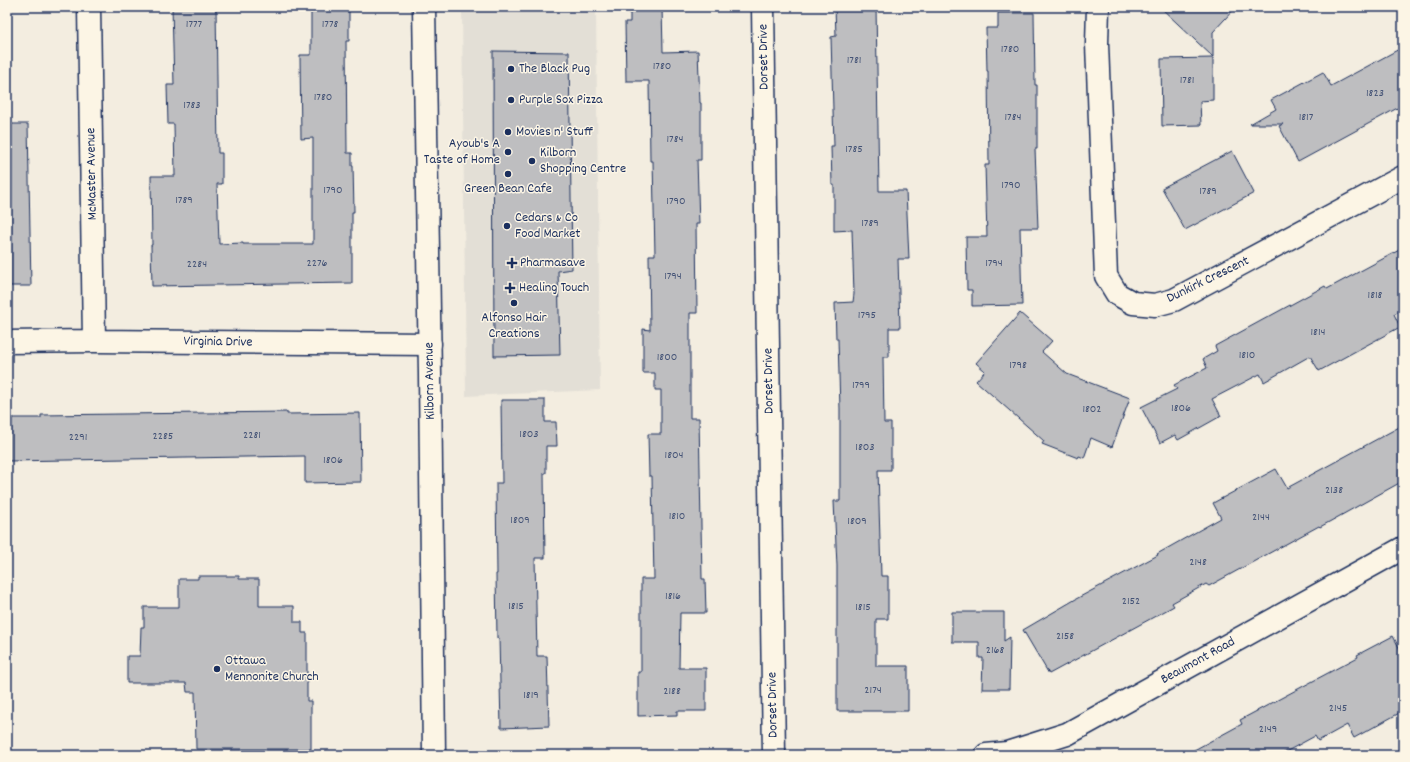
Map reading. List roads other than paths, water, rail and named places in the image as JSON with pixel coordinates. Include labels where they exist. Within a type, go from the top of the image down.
[{"type":"street","name":"McMaster Avenue","points":[[89,7],[94,340]]},
{"type":"street","name":"Kilborn Avenue","points":[[424,7],[430,344],[434,755]]},
{"type":"street","name":"Dorset Drive","points":[[763,7],[774,755]]},
{"type":"street","name":"Dunkirk Crescent","points":[[1098,7],[1097,44],[1106,276],[1117,294],[1133,303],[1155,305],[1174,300],[1403,177]]},
{"type":"street","name":"Virginia Drive","points":[[7,342],[94,340],[430,344]]},
{"type":"street","name":"Beaumont Road","points":[[986,755],[1007,753],[1067,734],[1403,548]]},
{"type":"place","name":"The Black Pug","points":[[511,69]]},
{"type":"place","name":"Purple Sox Pizza","points":[[511,100]]},
{"type":"place","name":"Movies n' Stuff","points":[[508,132]]},
{"type":"place","name":"Ayoub's A Taste of Home","points":[[508,152]]},
{"type":"place","name":"Kilborn Shopping Centre","points":[[532,161]]},
{"type":"place","name":"Green Bean Cafe","points":[[508,174]]},
{"type":"place","name":"Cedars & Co Food Market","points":[[507,226]]},
{"type":"place","name":"Pharmasave","points":[[512,263]]},
{"type":"place","name":"Healing Touch","points":[[510,288]]},
{"type":"place","name":"Alfonso Hair Creations","points":[[514,303]]},
{"type":"place","name":"Ottawa Mennonite Church","points":[[217,669]]}]
